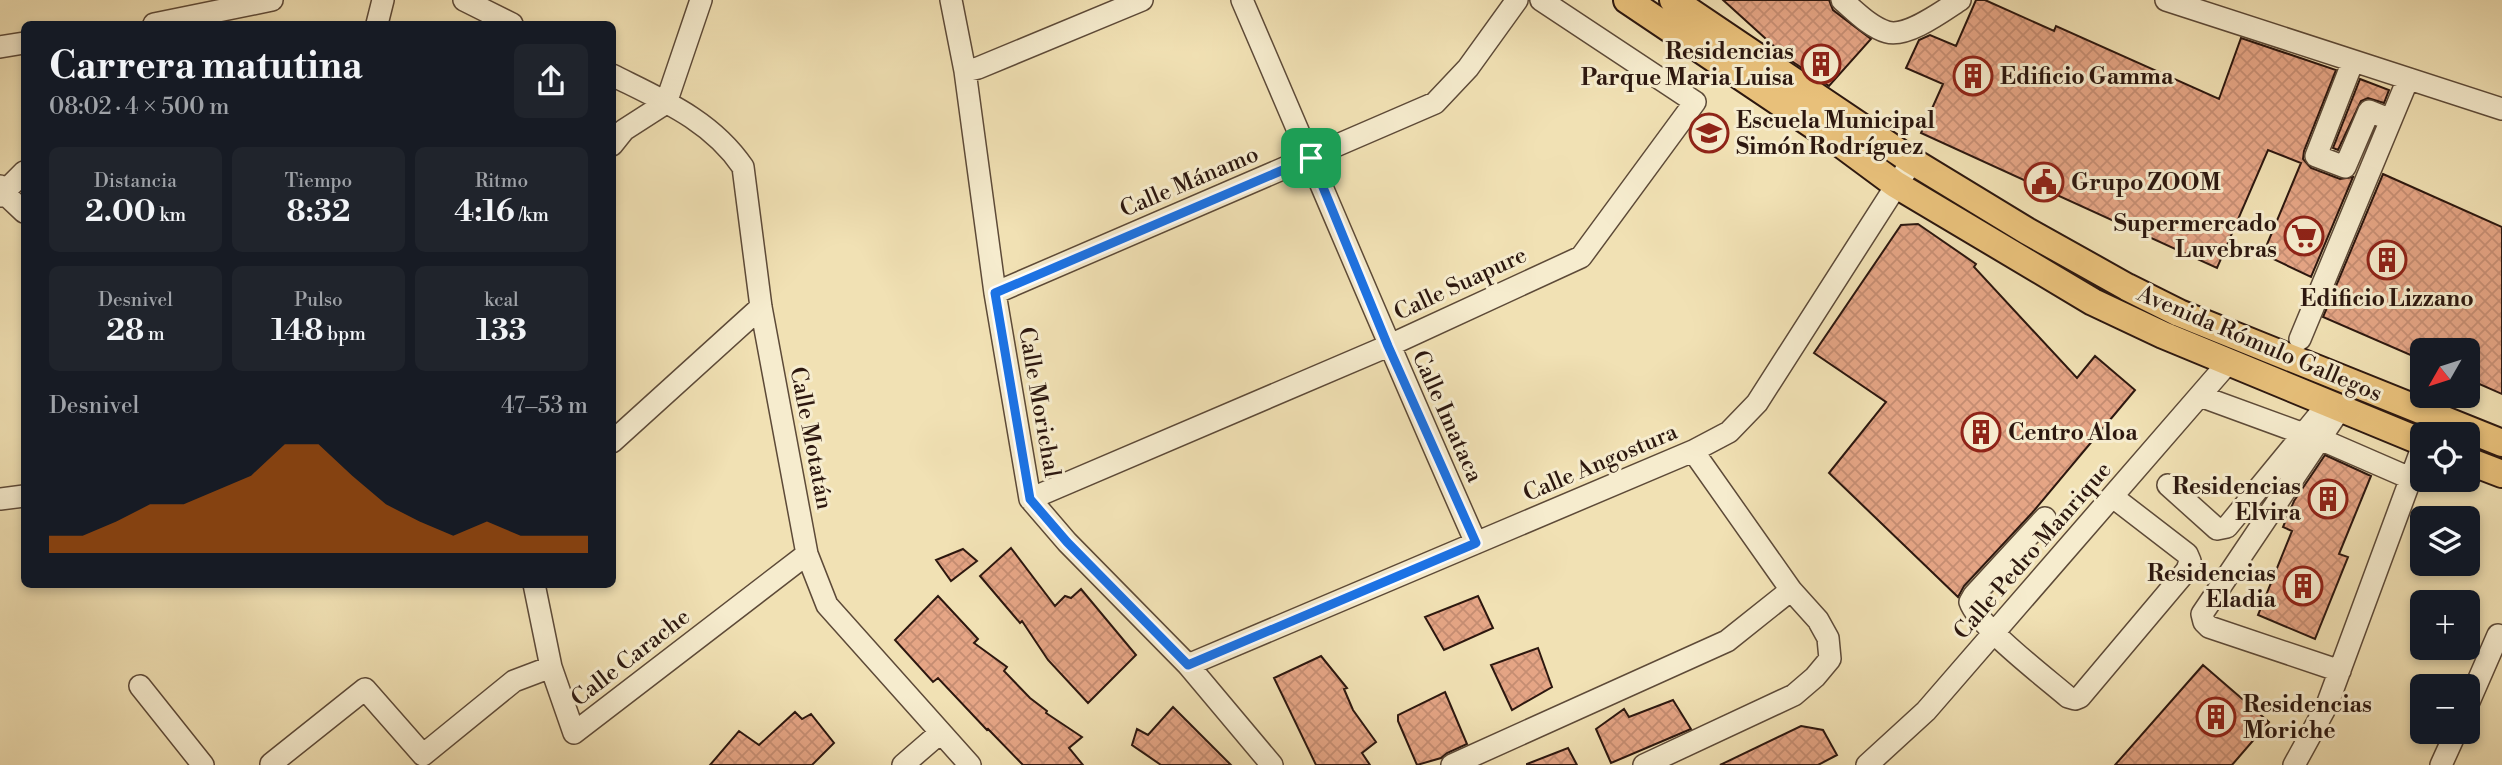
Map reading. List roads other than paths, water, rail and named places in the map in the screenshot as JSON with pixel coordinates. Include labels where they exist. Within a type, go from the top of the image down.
[{"type":"main road","name":"Avenida Rómulo Gallegos","points":[[1627,0],[1842,144],[1895,184],[1927,201],[2039,272],[2093,302],[2228,363],[2410,440]]},
{"type":"main road","name":"Avenida Rómulo Gallegos","points":[[1673,0],[1912,161],[2024,220],[2127,287],[2179,313],[2386,395],[2426,422]]},
{"type":"main road","points":[[2357,361],[2386,395]]},
{"type":"main road","name":"Avenida Rómulo Gallegos","points":[[2480,437],[2501,442]]},
{"type":"main road","points":[[2480,466],[2502,474]]},
{"type":"street","points":[[182,21],[272,0]]},
{"type":"street","points":[[378,21],[383,0]]},
{"type":"street","points":[[464,0],[506,21]]},
{"type":"street","points":[[616,140],[624,130],[666,103],[701,0]]},
{"type":"street","name":"Calle Morichal","points":[[951,0],[965,71],[995,293],[1030,499],[1067,542],[1188,665],[1272,765]]},
{"type":"street","points":[[965,71],[1142,0]]},
{"type":"street","name":"Calle Imataca","points":[[1242,0],[1311,158],[1388,346],[1476,543]]},
{"type":"street","name":"Calle Mánamo","points":[[995,293],[1435,103],[1468,68],[1517,0]]},
{"type":"street","name":"Calle Suapure","points":[[1030,499],[1388,346],[1581,257],[1695,102],[1541,0]]},
{"type":"street","points":[[1843,0],[1866,21],[1886,32],[1900,33],[1935,17],[1960,0]]},
{"type":"street","points":[[2166,0],[2502,109]]},
{"type":"street","points":[[0,47],[21,44]]},
{"type":"street","points":[[2353,61],[2316,156],[2345,167],[2369,110]]},
{"type":"street","name":"Calle Motatán","points":[[616,77],[713,131],[730,148],[743,167],[761,307],[807,554],[827,605],[970,765]]},
{"type":"street","points":[[2304,340],[2384,151],[2391,120],[2408,79]]},
{"type":"street","points":[[2338,99],[2391,120]]},
{"type":"street","name":"Calle Angostura","points":[[1188,665],[1693,452],[1729,432],[1757,403],[1912,161]]},
{"type":"street","points":[[21,175],[1,192],[21,209]]},
{"type":"street","points":[[616,438],[761,307]]},
{"type":"street","name":"Calle Pedro Manrique","points":[[1867,765],[1926,711],[2228,363]]},
{"type":"street","points":[[2200,396],[2312,437],[2410,478]]},
{"type":"street","points":[[2334,406],[2202,614],[2209,628],[2340,671]]},
{"type":"street","points":[[2168,485],[2217,528],[2222,529],[2227,527],[2312,437]]},
{"type":"street","points":[[1644,765],[1794,695],[1815,677],[1829,659],[1828,638],[1818,620],[1791,590],[1693,452]]},
{"type":"street","points":[[2294,765],[2321,717],[2410,484]]},
{"type":"street","points":[[0,499],[21,496]]},
{"type":"street","points":[[2045,518],[1970,602],[1973,610],[1995,633],[2068,697],[2074,699],[2080,697],[2187,570],[2190,561],[2187,554],[2113,497]]},
{"type":"street","name":"Calle Carache","points":[[535,588],[551,667],[574,733],[807,554]]},
{"type":"street","points":[[1452,765],[1727,641],[1791,590]]},
{"type":"street","points":[[2480,676],[2498,635]]},
{"type":"street","points":[[271,764],[365,690],[423,755],[514,681],[551,667]]},
{"type":"street","points":[[140,686],[203,765]]},
{"type":"street","points":[[903,765],[940,733]]},
{"type":"street","points":[[2441,765],[2451,744]]},
{"type":"place","name":"Residencias Parque Maria Luisa","points":[[1821,64]]},
{"type":"place","name":"Edificio Gamma","points":[[1973,76]]},
{"type":"place","name":"Escuela Municipal Simón Rodríguez","points":[[1709,133]]},
{"type":"place","name":"Grupo ZOOM","points":[[2044,182]]},
{"type":"place","name":"Supermercado Luvebras","points":[[2304,236]]},
{"type":"place","name":"Edificio Lizzano","points":[[2387,260]]},
{"type":"place","name":"Centro Aloa","points":[[1981,432]]},
{"type":"place","name":"Residencias Elvira","points":[[2328,499]]},
{"type":"place","name":"Residencias Eladia","points":[[2303,586]]},
{"type":"place","name":"Residencias Moriche","points":[[2216,717]]}]
